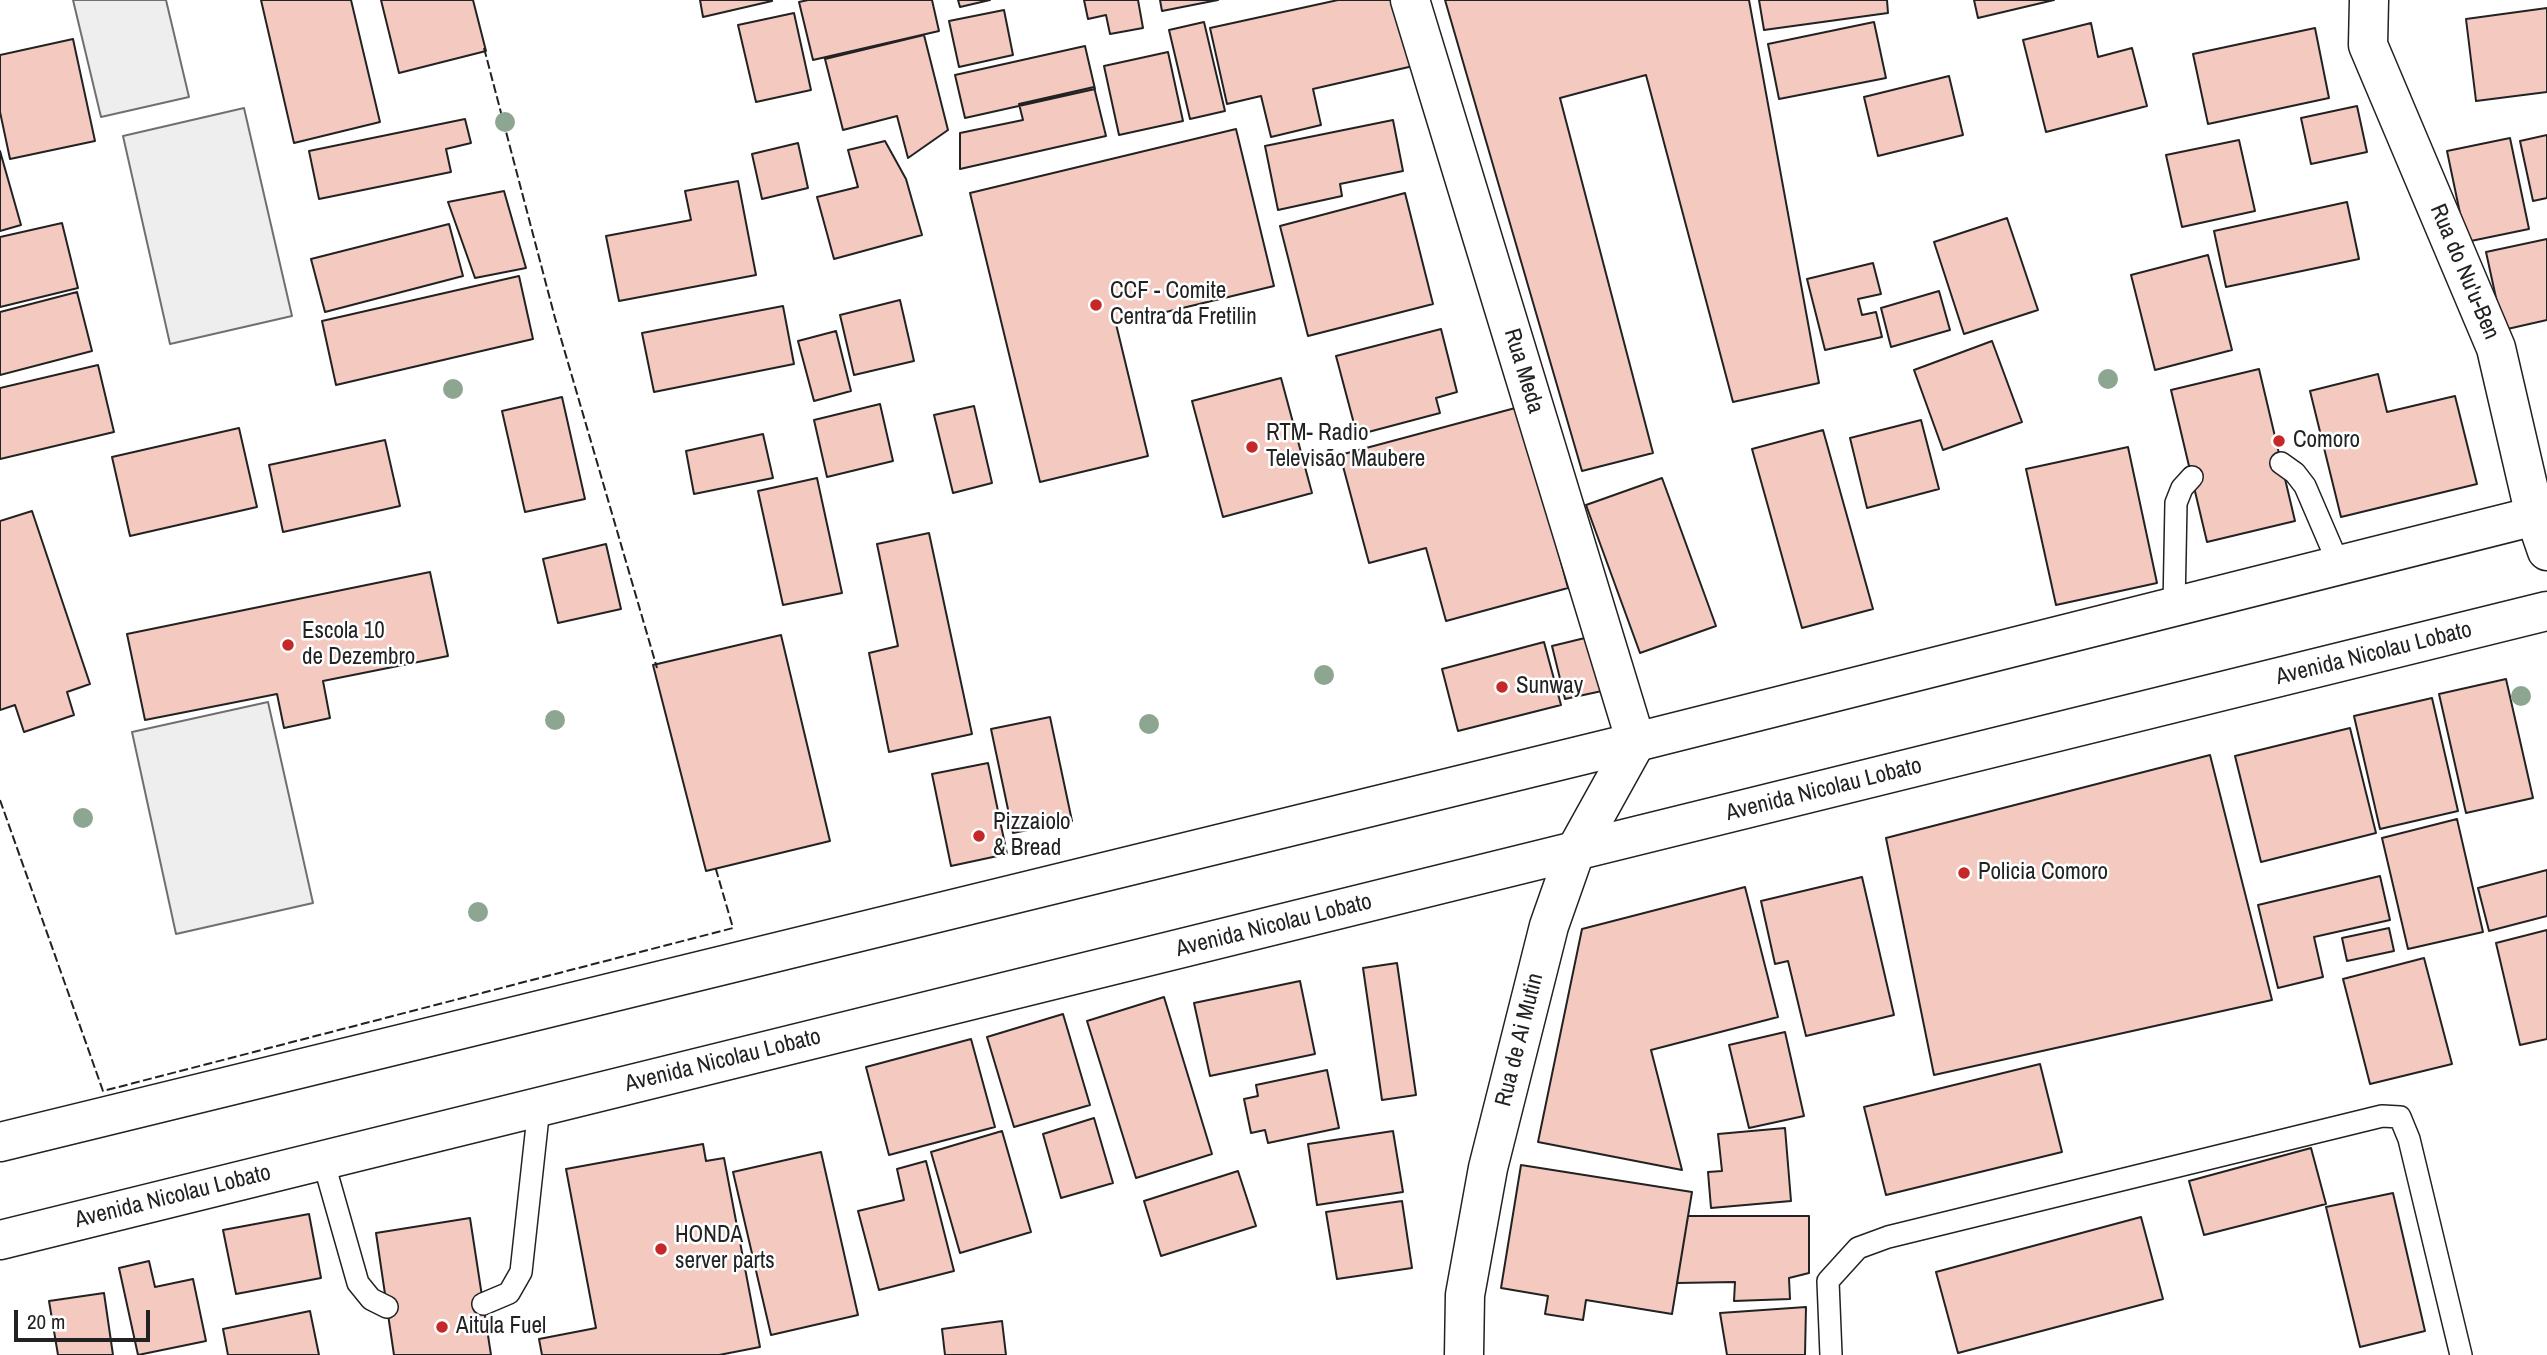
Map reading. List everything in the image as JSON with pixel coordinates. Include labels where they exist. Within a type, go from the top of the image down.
[{"type":"main road","name":"Rua Meda","points":[[1410,0],[1636,742]]},
{"type":"main road","name":"Rua do Nu'u-Ben","points":[[2369,0],[2368,45],[2496,348],[2543,527]]},
{"type":"main road","points":[[0,1142],[1636,742],[2339,565],[2543,527]]},
{"type":"main road","name":"Avenida Nicolau Lobato","points":[[0,1240],[2547,611]]},
{"type":"main road","name":"Rua de Ai Mutin","points":[[1464,1355],[1465,1295],[1488,1168],[1549,926],[1575,852],[1636,742]]},
{"type":"lane","points":[[2281,463],[2295,472],[2305,486],[2339,565]]},
{"type":"lane","points":[[2174,607],[2176,503],[2182,488],[2192,477]]},
{"type":"lane","points":[[483,1304],[509,1293],[521,1272],[539,1107]]},
{"type":"lane","points":[[1831,1355],[1828,1281],[1858,1248],[1888,1237],[2382,1116],[2400,1117],[2409,1139],[2461,1355]]},
{"type":"lane","points":[[323,1160],[358,1283],[371,1299],[387,1307]]},
{"type":"shaded area","points":[[73,0],[166,0],[189,97],[101,117]]},
{"type":"shaded area","points":[[244,108],[292,316],[170,344],[123,136]]},
{"type":"shaded area","points":[[268,702],[313,903],[176,934],[132,732]]},
{"type":"building","points":[[261,0],[351,0],[380,122],[294,143]]},
{"type":"building","points":[[381,0],[473,0],[486,51],[399,73]]},
{"type":"building","points":[[700,0],[772,0],[772,1],[703,17]]},
{"type":"building","points":[[932,0],[939,31],[813,60],[799,2]]},
{"type":"building","points":[[958,0],[990,0],[960,7]]},
{"type":"building","points":[[1084,0],[1138,0],[1143,28],[1110,34],[1106,15],[1088,19]]},
{"type":"building","points":[[1160,0],[1218,0],[1162,11]]},
{"type":"building","points":[[1338,0],[1407,0],[1422,64],[1313,89],[1321,125],[1271,137],[1261,96],[1227,104],[1210,28]]},
{"type":"building","points":[[1445,0],[1749,0],[1819,383],[1733,402],[1646,75],[1560,98],[1653,453],[1582,471]]},
{"type":"building","points":[[1759,0],[1887,0],[1888,13],[1764,30]]},
{"type":"building","points":[[1974,0],[2054,0],[1978,18]]},
{"type":"building","points":[[2547,8],[2547,92],[2476,101],[2466,19]]},
{"type":"building","points":[[1004,10],[1013,55],[959,67],[949,21]]},
{"type":"building","points":[[794,13],[811,90],[756,102],[738,25]]},
{"type":"building","points":[[1204,22],[1225,111],[1190,119],[1169,30]]},
{"type":"building","points":[[1874,22],[1886,78],[1779,99],[1768,44]]},
{"type":"building","points":[[2091,23],[2098,57],[2132,48],[2147,106],[2046,132],[2023,40]]},
{"type":"building","points":[[2315,28],[2329,98],[2208,124],[2193,54]]},
{"type":"building","points":[[924,35],[948,130],[908,158],[897,116],[843,130],[825,59]]},
{"type":"building","points":[[73,39],[95,141],[10,159],[0,112],[0,55]]},
{"type":"building","points":[[1085,46],[1095,89],[965,118],[955,75]]},
{"type":"building","points":[[1168,52],[1183,121],[1119,135],[1104,66]]},
{"type":"building","points":[[1949,76],[1963,135],[1878,156],[1864,97]]},
{"type":"building","points":[[1094,87],[1106,136],[960,169],[960,133],[1023,120],[1019,104]]},
{"type":"building","points":[[2357,106],[2367,152],[2311,164],[2301,118]]},
{"type":"building","points":[[465,119],[471,143],[446,149],[451,172],[319,199],[309,151]]},
{"type":"building","points":[[1393,120],[1403,171],[1340,184],[1342,196],[1278,210],[1265,146]]},
{"type":"building","name":"CCF - Comite Centra da Fretilin","points":[[1236,129],[1274,286],[1116,324],[1148,456],[1040,482],[970,193]]},
{"type":"building","points":[[2547,135],[2547,198],[2533,201],[2520,141]]},
{"type":"building","points":[[2510,138],[2529,229],[2466,242],[2447,151]]},
{"type":"building","points":[[2239,140],[2255,211],[2182,227],[2166,155]]},
{"type":"building","points":[[885,141],[906,179],[922,235],[834,259],[817,197],[858,187],[848,150]]},
{"type":"building","points":[[798,143],[808,188],[762,199],[752,154]]},
{"type":"building","points":[[0,151],[21,225],[0,231]]},
{"type":"building","points":[[738,181],[756,275],[619,301],[606,236],[691,220],[685,191]]},
{"type":"building","points":[[504,191],[526,268],[475,278],[448,202]]},
{"type":"building","points":[[1405,193],[1433,304],[1308,336],[1280,226]]},
{"type":"building","points":[[2347,202],[2359,259],[2226,287],[2214,231]]},
{"type":"building","points":[[2007,218],[2038,310],[1964,334],[1934,242]]},
{"type":"building","points":[[62,223],[78,288],[0,307],[0,237]]},
{"type":"building","points":[[449,224],[463,276],[325,312],[311,259]]},
{"type":"building","points":[[2547,239],[2547,320],[2503,330],[2486,252]]},
{"type":"building","points":[[2208,255],[2232,350],[2155,370],[2131,275]]},
{"type":"building","points":[[1873,263],[1881,294],[1858,299],[1862,315],[1876,312],[1882,337],[1825,350],[1807,279]]},
{"type":"building","points":[[519,276],[533,339],[336,385],[322,321]]},
{"type":"building","points":[[1939,291],[1950,330],[1891,347],[1881,308]]},
{"type":"building","points":[[77,292],[92,351],[0,375],[0,312]]},
{"type":"building","points":[[900,300],[914,361],[854,375],[840,315]]},
{"type":"building","points":[[783,306],[794,364],[654,392],[642,333]]},
{"type":"building","points":[[1441,329],[1457,392],[1436,398],[1440,413],[1357,435],[1336,356]]},
{"type":"building","points":[[836,331],[851,391],[814,401],[798,341]]},
{"type":"building","points":[[1992,341],[2022,422],[1943,450],[1914,370]]},
{"type":"building","points":[[98,365],[114,432],[0,459],[0,388]]},
{"type":"building","points":[[2259,369],[2295,521],[2207,542],[2171,390]]},
{"type":"building","points":[[2378,374],[2387,412],[2455,396],[2477,484],[2341,517],[2310,391]]},
{"type":"building","name":"RTM- Radio Televisão Maubere","points":[[1281,378],[1312,493],[1223,517],[1192,401]]},
{"type":"building","points":[[562,397],[585,499],[525,512],[502,411]]},
{"type":"building","points":[[880,404],[893,461],[827,477],[814,420]]},
{"type":"building","points":[[974,406],[992,483],[953,493],[934,415]]},
{"type":"building","points":[[1519,407],[1568,588],[1446,621],[1426,548],[1369,563],[1340,455]]},
{"type":"building","points":[[1921,420],[1939,489],[1867,508],[1850,438]]},
{"type":"building","points":[[239,428],[257,507],[130,536],[112,457]]},
{"type":"building","points":[[1823,430],[1873,609],[1802,628],[1752,449]]},
{"type":"building","points":[[763,434],[773,478],[694,494],[686,451]]},
{"type":"building","points":[[385,440],[400,506],[283,532],[269,465]]},
{"type":"building","points":[[2128,447],[2157,583],[2056,605],[2026,469]]},
{"type":"building","points":[[817,478],[842,593],[783,605],[758,491]]},
{"type":"building","points":[[1662,478],[1716,626],[1640,653],[1586,505]]},
{"type":"building","points":[[32,511],[90,684],[67,692],[74,715],[24,732],[15,705],[0,710],[0,521]]},
{"type":"building","points":[[929,533],[972,734],[889,752],[869,653],[898,646],[877,544]]},
{"type":"building","points":[[606,544],[621,609],[558,623],[543,559]]},
{"type":"building","name":"Escola 10 de Dezembro","points":[[430,572],[448,656],[323,681],[330,718],[284,728],[277,694],[145,720],[127,634]]},
{"type":"building","points":[[781,635],[830,841],[706,871],[653,665]]},
{"type":"building","points":[[1589,637],[1602,691],[1565,699],[1552,646]]},
{"type":"building","name":"Sunway","points":[[1544,642],[1561,705],[1458,731],[1442,669]]},
{"type":"building","points":[[2506,679],[2533,798],[2466,813],[2439,694]]},
{"type":"building","points":[[2432,698],[2458,811],[2380,829],[2354,716]]},
{"type":"building","points":[[1050,717],[1072,821],[1013,833],[991,729]]},
{"type":"building","points":[[2350,728],[2376,833],[2261,862],[2235,756]]},
{"type":"building","points":[[2210,755],[2272,1000],[1934,1075],[1886,838]]},
{"type":"building","points":[[988,763],[1007,854],[951,866],[932,774]]},
{"type":"building","points":[[2457,819],[2483,932],[2408,949],[2382,838]]},
{"type":"building","points":[[2547,870],[2547,916],[2489,931],[2478,888]]},
{"type":"building","points":[[2380,876],[2390,920],[2314,937],[2323,977],[2278,988],[2258,905]]},
{"type":"building","points":[[1862,877],[1894,1015],[1806,1036],[1788,961],[1775,964],[1761,901]]},
{"type":"building","points":[[1745,887],[1778,1017],[1651,1050],[1682,1170],[1538,1142],[1582,929]]},
{"type":"building","points":[[2389,928],[2394,951],[2347,961],[2342,938]]},
{"type":"building","points":[[2547,930],[2547,1039],[2520,1045],[2496,943]]},
{"type":"building","points":[[2424,958],[2452,1064],[2370,1084],[2343,979]]},
{"type":"building","points":[[1397,963],[1416,1095],[1382,1100],[1363,968]]},
{"type":"building","points":[[1300,981],[1315,1054],[1210,1076],[1194,1003]]},
{"type":"building","points":[[1164,997],[1212,1154],[1136,1178],[1087,1021]]},
{"type":"building","points":[[1063,1014],[1090,1105],[1014,1127],[987,1037]]},
{"type":"building","points":[[1785,1032],[1804,1116],[1749,1128],[1729,1045]]},
{"type":"building","points":[[971,1039],[995,1127],[889,1155],[866,1067]]},
{"type":"building","points":[[2040,1064],[2062,1152],[1886,1195],[1864,1107]]},
{"type":"building","points":[[1327,1070],[1339,1128],[1268,1143],[1265,1130],[1251,1133],[1244,1099],[1258,1096],[1256,1085]]},
{"type":"building","points":[[1094,1118],[1113,1183],[1061,1198],[1043,1134]]},
{"type":"building","points":[[1785,1128],[1791,1201],[1711,1208],[1708,1172],[1722,1171],[1718,1134]]},
{"type":"building","points":[[1002,1131],[1031,1232],[960,1253],[931,1152]]},
{"type":"building","points":[[1393,1131],[1403,1192],[1317,1205],[1308,1144]]},
{"type":"building","name":"HONDA server parts","points":[[703,1144],[706,1161],[724,1158],[760,1347],[719,1355],[542,1355],[539,1339],[596,1328],[566,1169]]},
{"type":"building","points":[[2311,1148],[2326,1204],[2204,1235],[2189,1181]]},
{"type":"building","points":[[821,1152],[858,1315],[771,1335],[733,1172]]},
{"type":"building","points":[[926,1161],[954,1271],[879,1290],[858,1211],[904,1200],[897,1169]]},
{"type":"building","points":[[1521,1165],[1692,1192],[1672,1314],[1586,1300],[1583,1320],[1545,1314],[1548,1296],[1501,1288]]},
{"type":"building","points":[[1238,1171],[1256,1226],[1161,1256],[1144,1201]]},
{"type":"building","points":[[2393,1193],[2425,1331],[2360,1347],[2326,1207]]},
{"type":"building","points":[[1402,1201],[1412,1268],[1337,1279],[1326,1212]]},
{"type":"building","points":[[309,1214],[321,1278],[236,1294],[223,1230]]},
{"type":"building","points":[[1688,1216],[1809,1216],[1809,1273],[1789,1278],[1790,1299],[1734,1301],[1735,1282],[1677,1283]]},
{"type":"building","points":[[2141,1217],[2163,1299],[1958,1353],[1936,1272]]},
{"type":"building","points":[[470,1218],[491,1355],[394,1355],[376,1233]]},
{"type":"building","points":[[149,1261],[155,1287],[193,1279],[206,1341],[138,1355],[119,1268]]},
{"type":"building","points":[[104,1293],[113,1355],[58,1355],[49,1301]]},
{"type":"building","points":[[1806,1307],[1805,1355],[1727,1355],[1720,1313]]},
{"type":"building","points":[[310,1311],[319,1355],[228,1355],[223,1329]]},
{"type":"building","points":[[1002,1321],[1006,1355],[945,1355],[942,1329]]},
{"type":"fence","points":[[484,48],[555,318],[657,668]]},
{"type":"fence","points":[[0,800],[103,1091],[733,928],[715,866]]},
{"type":"place","name":"CCF - Comite Centra da Fretilin","points":[[1096,305]]},
{"type":"place","name":"Comoro","points":[[2279,441]]},
{"type":"place","name":"RTM- Radio Televisão Maubere","points":[[1252,447]]},
{"type":"place","name":"Escola 10 de Dezembro","points":[[288,645]]},
{"type":"place","name":"Sunway","points":[[1502,687]]},
{"type":"place","name":"Pizzaiolo & Bread","points":[[979,836]]},
{"type":"place","name":"Policia Comoro","points":[[1964,873]]},
{"type":"place","name":"HONDA server parts","points":[[661,1249]]},
{"type":"place","name":"Aitula Fuel","points":[[442,1327]]}]
